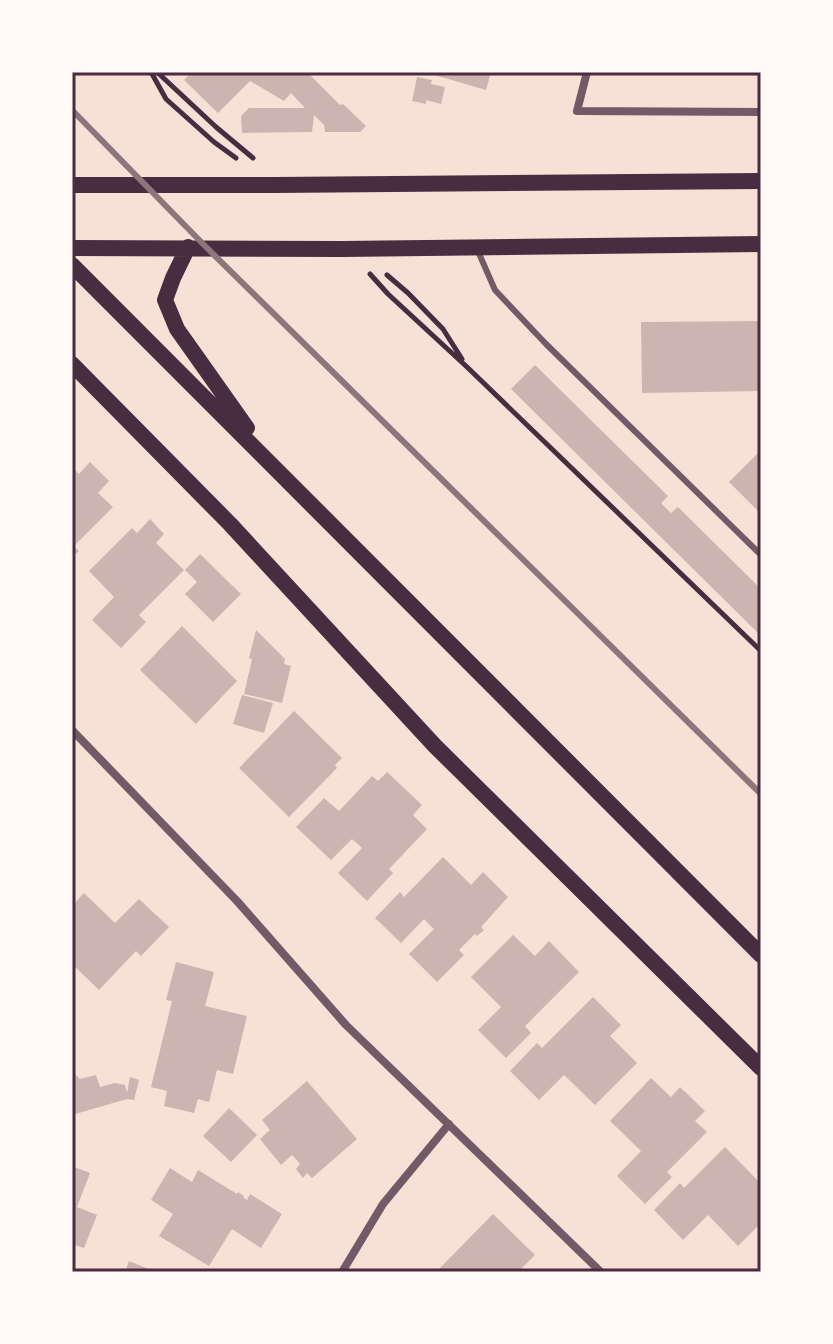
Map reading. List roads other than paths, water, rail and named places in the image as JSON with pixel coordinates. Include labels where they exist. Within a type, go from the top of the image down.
[{"type":"main road","points":[[72,185],[761,181]]},
{"type":"main road","points":[[72,248],[342,249],[761,244]]},
{"type":"main road","points":[[188,247],[165,300],[177,329],[274,467]]},
{"type":"main road","points":[[72,265],[761,955]]},
{"type":"main road","points":[[72,364],[230,524],[435,746],[761,1068]]},
{"type":"street","points":[[587,72],[577,111],[761,112]]},
{"type":"street","points":[[72,730],[237,901],[346,1025],[601,1272]]},
{"type":"street","points":[[342,1272],[383,1204],[449,1124]]},
{"type":"lane","points":[[476,247],[495,290],[761,555]]},
{"type":"railway","points":[[72,110],[206,247],[761,794]]}]
